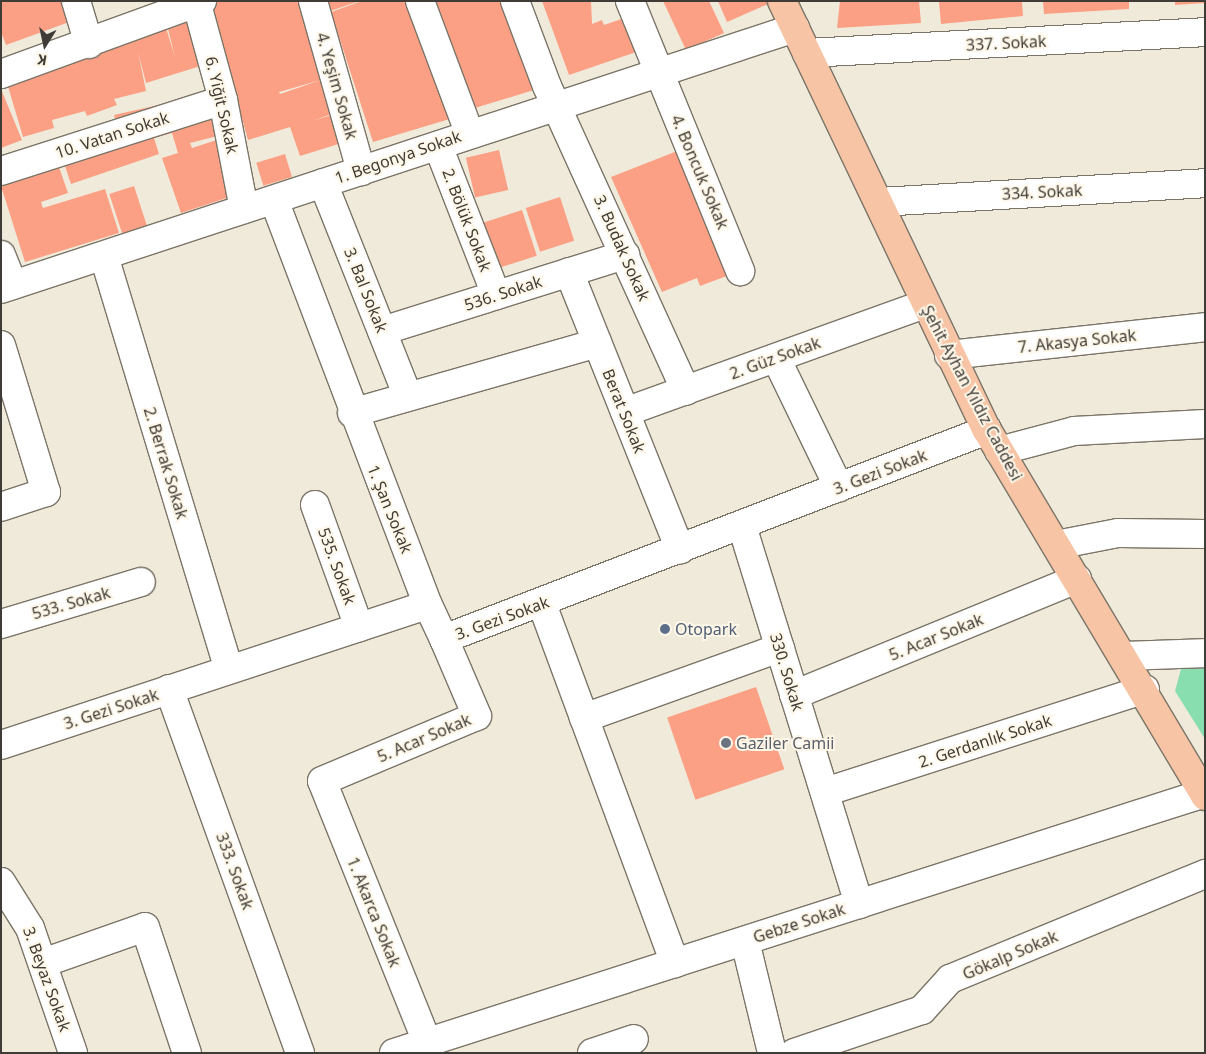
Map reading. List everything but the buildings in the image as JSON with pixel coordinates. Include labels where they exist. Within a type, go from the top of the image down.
[{"type":"main road","name":"Şehit Ayhan Yıldız Caddesi","points":[[782,1],[879,202],[949,355],[993,440],[1145,689],[1204,794]]},
{"type":"street","points":[[76,1],[89,44]]},
{"type":"street","name":"4. Yeşim Sokak","points":[[313,1],[361,171]]},
{"type":"street","points":[[420,1],[469,132]]},
{"type":"street","name":"3. Budak Sokak","points":[[515,1],[558,106],[686,391]]},
{"type":"street","name":"4. Boncuk Sokak","points":[[630,1],[740,271]]},
{"type":"street","points":[[3,68],[89,44],[199,2]]},
{"type":"street","name":"6. Yiğit Sokak","points":[[199,2],[223,100],[244,209]]},
{"type":"street","name":"1. Begonya Sokak","points":[[7,287],[438,146],[469,132],[558,106],[795,28]]},
{"type":"street","name":"337. Sokak","points":[[807,53],[1205,32]]},
{"type":"street","name":"10. Vatan Sokak","points":[[1,170],[223,100]]},
{"type":"street","name":"2. Bölük Sokak","points":[[438,146],[496,295]]},
{"type":"street","name":"3. Bal Sokak","points":[[323,183],[408,397]]},
{"type":"street","name":"334. Sokak","points":[[879,202],[1205,183]]},
{"type":"street","name":"1. Şan Sokak","points":[[274,200],[352,413],[428,604]]},
{"type":"street","points":[[1,254],[7,287]]},
{"type":"street","name":"536. Sokak","points":[[382,331],[625,255]]},
{"type":"street","name":"2. Berrak Sokak","points":[[104,256],[229,670]]},
{"type":"street","name":"Berat Sokak","points":[[569,272],[680,550]]},
{"type":"street","name":"2. Güz Sokak","points":[[625,412],[925,304]]},
{"type":"street","name":"7. Akasya Sokak","points":[[949,355],[1205,327]]},
{"type":"street","points":[[352,413],[597,343]]},
{"type":"street","points":[[1,345],[46,492],[1,507]]},
{"type":"street","points":[[776,358],[839,488]]},
{"type":"street","name":"3. Gezi Sokak","points":[[1,745],[428,604],[444,640],[542,604],[839,488],[993,440],[1074,431],[1205,424]]},
{"type":"street","name":"535. Sokak","points":[[315,505],[359,626]]},
{"type":"street","name":"330. Sokak","points":[[742,526],[859,904]]},
{"type":"street","points":[[1056,545],[1118,533],[1205,534]]},
{"type":"street","name":"5. Acar Sokak","points":[[794,695],[1077,579]]},
{"type":"street","name":"533. Sokak","points":[[1,624],[141,582]]},
{"type":"street","points":[[542,604],[675,963]]},
{"type":"street","name":"5. Acar Sokak","points":[[322,781],[477,716],[444,640]]},
{"type":"street","points":[[584,718],[780,648]]},
{"type":"street","points":[[1124,656],[1205,653]]},
{"type":"street","name":"333. Sokak","points":[[169,689],[300,1053]]},
{"type":"street","name":"2. Gerdanlık Sokak","points":[[824,792],[1145,689]]},
{"type":"street","name":"1. Akarca Sokak","points":[[322,781],[427,1042]]},
{"type":"street","name":"Gebze Sokak","points":[[394,1053],[1204,794]]},
{"type":"street","name":"Gökalp Sokak","points":[[794,1053],[922,1010],[950,979],[1205,874]]},
{"type":"street","name":"3. Beyaz Sokak","points":[[4,891],[30,928],[73,1053]]},
{"type":"street","points":[[43,963],[145,927],[187,1053]]},
{"type":"street","points":[[745,940],[772,1053]]},
{"type":"street","points":[[592,1053],[634,1039]]},
{"type":"green space","points":[[1205,668],[1205,739],[1175,691],[1181,669]]},
{"type":"place","name":"Otopark","points":[[665,629]]},
{"type":"place","name":"Gaziler Camii","points":[[726,743]]}]
